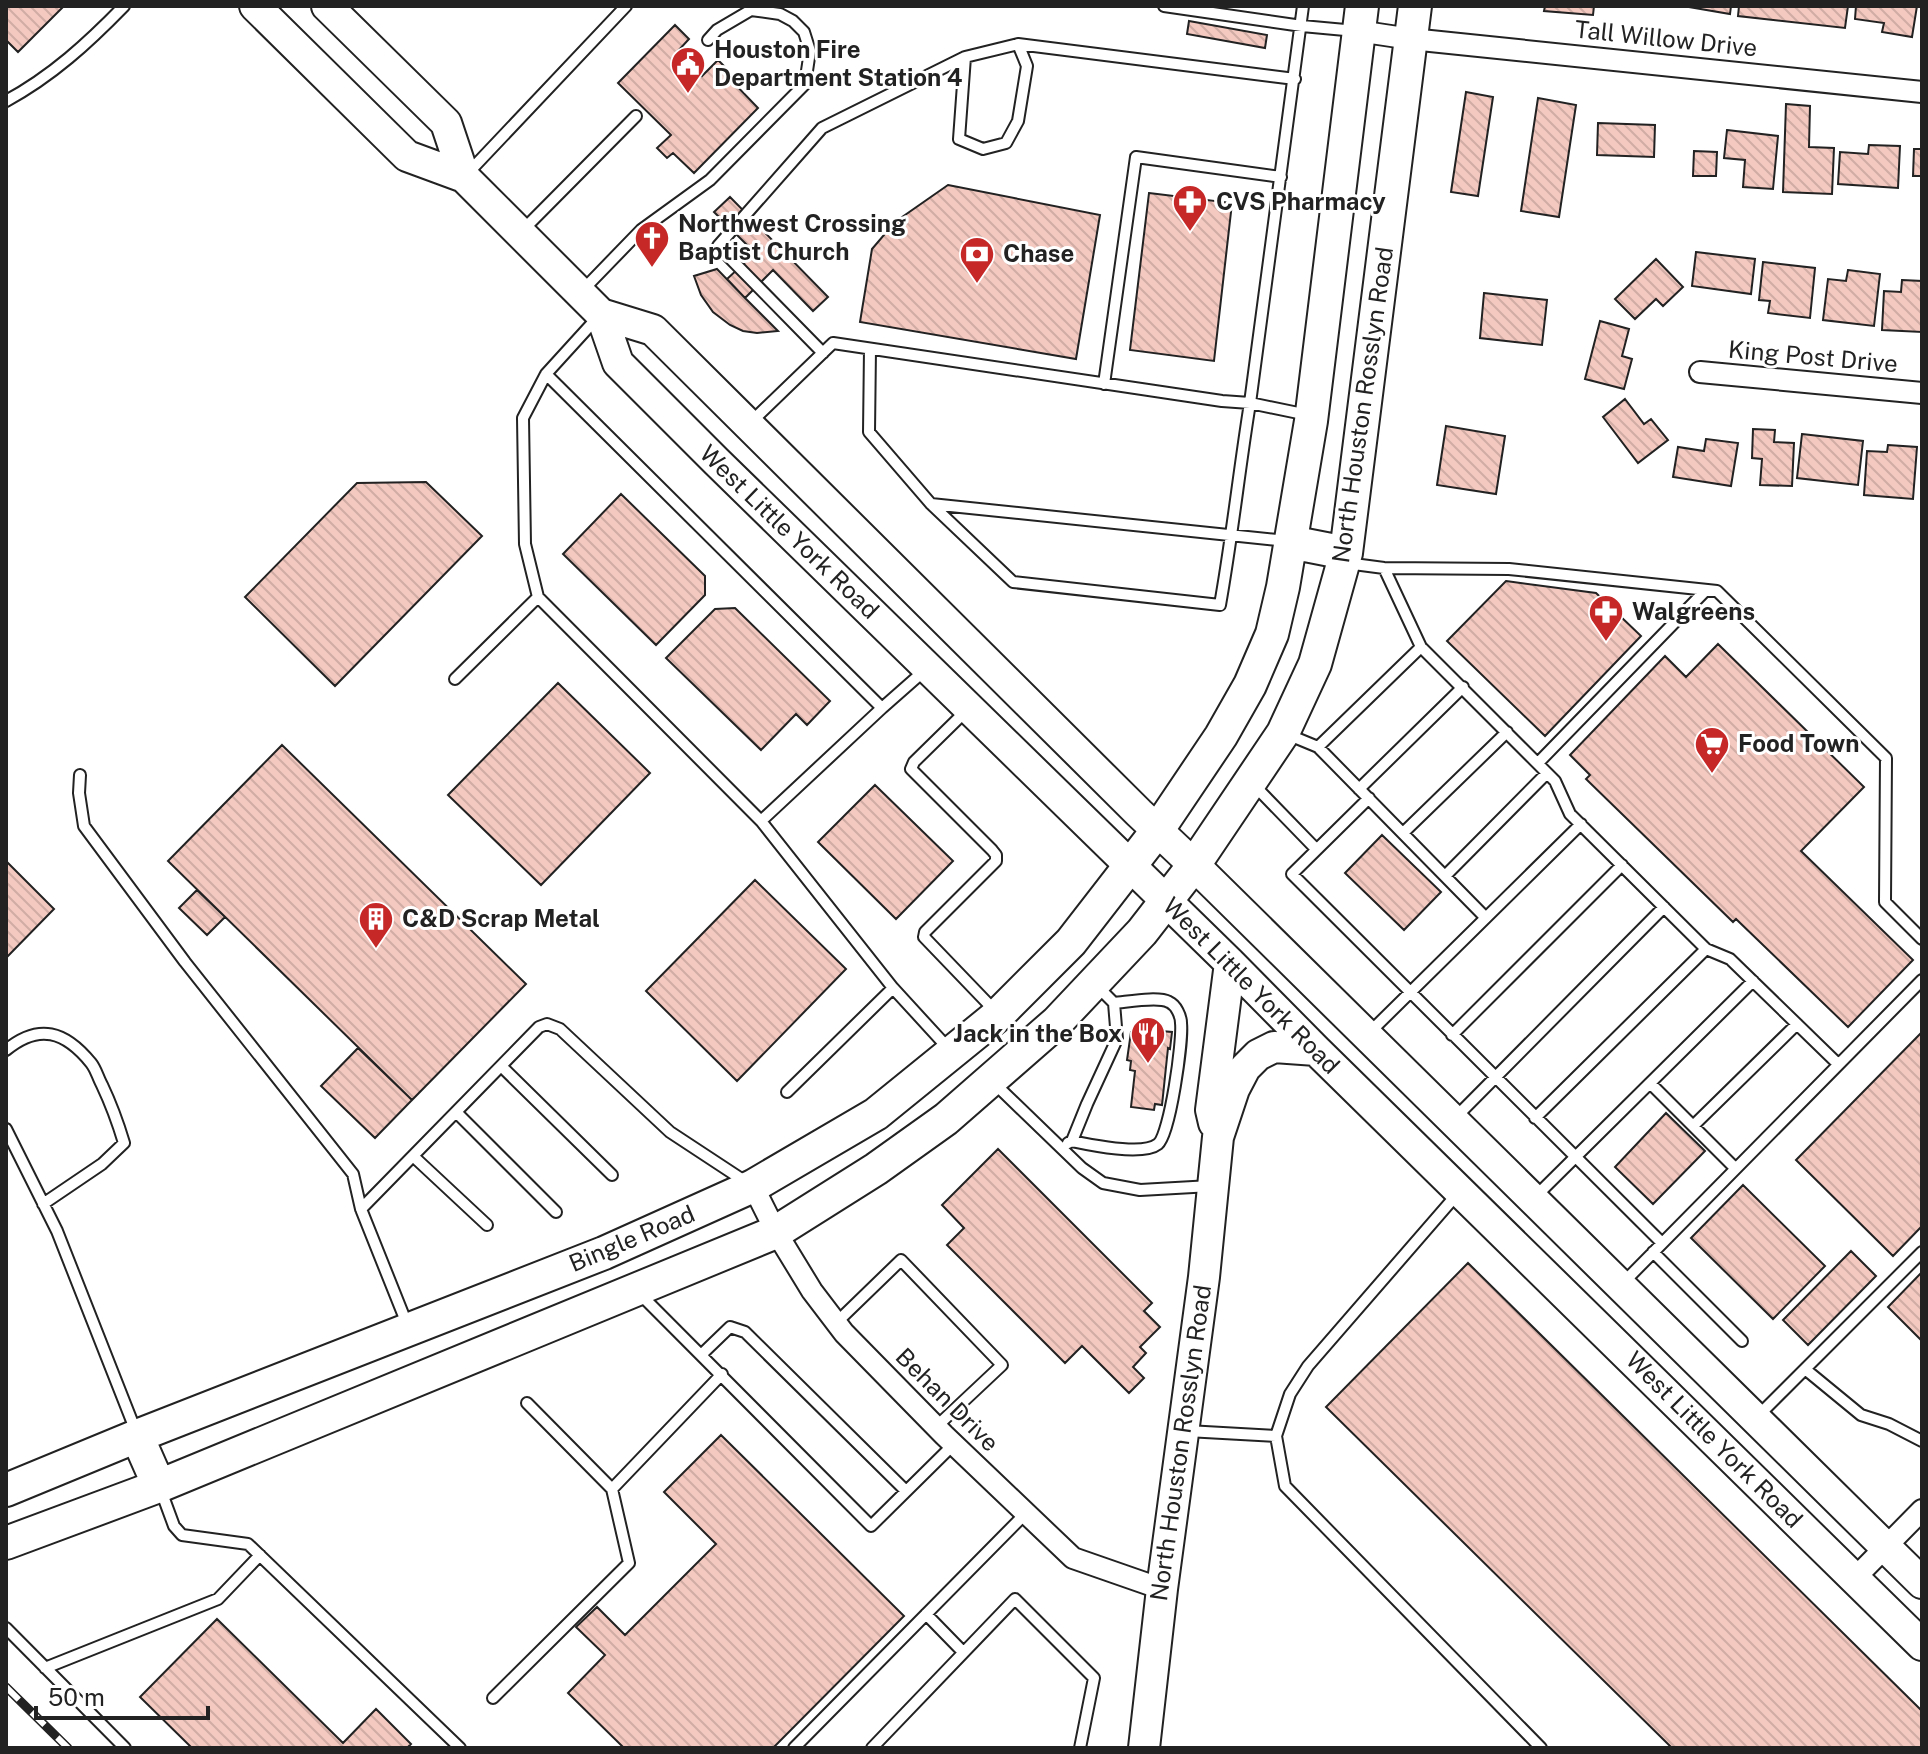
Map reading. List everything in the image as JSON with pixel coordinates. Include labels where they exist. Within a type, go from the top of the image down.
[{"type":"main road","name":"West Little York Road","points":[[255,6],[407,156],[464,177],[590,304],[618,363],[1922,1645]]},
{"type":"main road","name":"West Little York Road","points":[[327,6],[446,123],[464,177]]},
{"type":"main road","name":"North Houston Rosslyn Road","points":[[1167,902],[1283,733],[1315,664],[1344,558],[1415,6]]},
{"type":"main road","name":"North Houston Rosslyn Road","points":[[1157,831],[1221,736],[1250,685],[1272,634],[1312,416],[1360,18]]},
{"type":"main road","name":"West Little York Road","points":[[590,304],[653,330],[1922,1583]]},
{"type":"main road","points":[[716,461],[748,425]]},
{"type":"main road","points":[[1290,542],[1344,558]]},
{"type":"main road","name":"Bingle Road","points":[[6,1490],[604,1253],[753,1186],[876,1114],[998,1015],[1071,942],[1157,831]]},
{"type":"main road","name":"Bingle Road","points":[[6,1543],[159,1486],[776,1232],[876,1169],[946,1119],[1057,1022],[1103,993],[1142,932],[1167,902]]},
{"type":"main road","name":"North Houston Rosslyn Road","points":[[1218,1137],[1211,1110],[1230,963]]},
{"type":"main road","name":"North Houston Rosslyn Road","points":[[1144,1748],[1182,1430],[1204,1277],[1218,1137],[1234,1089],[1245,1068],[1258,1055],[1274,1047],[1316,1050]]},
{"type":"main road","points":[[1502,1231],[1533,1200]]},
{"type":"main road","points":[[137,1436],[159,1486]]},
{"type":"street","name":"Tall Willow Drive","points":[[1360,18],[1411,39],[1922,92]]},
{"type":"street","name":"King Post Drive","points":[[1700,372],[1922,393]]},
{"type":"street","name":"Behan Drive","points":[[753,1186],[776,1232],[812,1291],[836,1323],[936,1427],[1073,1558],[1162,1589]]},
{"type":"street","points":[[1855,1578],[1922,1510]]},
{"type":"lane","points":[[6,101],[45,78],[82,48],[124,6]]},
{"type":"lane","points":[[464,177],[626,6]]},
{"type":"lane","points":[[1164,6],[1302,26],[1360,18]]},
{"type":"lane","points":[[870,349],[869,432],[931,504],[1013,582],[1220,605],[1232,536],[1303,6]]},
{"type":"lane","points":[[708,40],[717,30],[751,10],[780,14],[804,32],[810,51],[805,84],[710,180],[641,230],[546,374],[523,418],[525,544],[538,597],[761,821],[893,988],[952,1053]]},
{"type":"lane","points":[[823,353],[718,246],[822,128],[965,57],[1018,44],[1295,79]]},
{"type":"lane","points":[[965,57],[959,139],[983,149],[1006,143],[1018,121],[1027,66],[1018,44]]},
{"type":"lane","points":[[520,233],[636,116]]},
{"type":"lane","points":[[1104,384],[1136,157],[1281,177]]},
{"type":"lane","points":[[748,425],[833,343],[1250,403],[1312,416]]},
{"type":"lane","points":[[546,374],[882,708]]},
{"type":"lane","points":[[931,504],[1290,542]]},
{"type":"lane","points":[[1344,558],[1384,568],[1509,569],[1717,591],[1886,758],[1885,902],[1922,939]]},
{"type":"lane","points":[[1384,568],[1421,647],[1555,781],[1570,814],[1706,949],[1730,959],[1838,1064]]},
{"type":"lane","points":[[1538,763],[1706,590]]},
{"type":"lane","points":[[455,679],[538,597]]},
{"type":"lane","points":[[1318,747],[1421,647]]},
{"type":"lane","points":[[761,821],[927,668]]},
{"type":"lane","points":[[1359,789],[1463,687]]},
{"type":"lane","points":[[969,709],[914,762],[911,769],[992,850],[996,861],[925,932],[924,937],[998,1015]]},
{"type":"lane","points":[[1403,833],[1507,732]]},
{"type":"lane","points":[[1283,733],[1318,747],[1485,917]]},
{"type":"lane","points":[[1445,876],[1547,773]]},
{"type":"lane","points":[[80,775],[79,793],[84,826],[185,962],[353,1174],[361,1209],[409,1330]]},
{"type":"lane","points":[[1251,782],[1316,849]]},
{"type":"lane","points":[[1369,798],[1292,874],[1662,1243]]},
{"type":"lane","points":[[1367,1036],[1581,824]]},
{"type":"lane","points":[[1452,1035],[1622,865]]},
{"type":"lane","points":[[1452,1120],[1664,907]]},
{"type":"lane","points":[[1535,1118],[1706,949]]},
{"type":"lane","points":[[1621,1285],[1922,980]]},
{"type":"lane","points":[[1533,1200],[1753,981]]},
{"type":"lane","points":[[787,1092],[893,988]]},
{"type":"lane","points":[[1058,1145],[1072,1141],[1130,1150],[1156,1146],[1161,1141],[1167,1126],[1182,1039],[1181,1018],[1169,1002],[1103,993],[1117,1039],[1072,1141]]},
{"type":"lane","points":[[361,1209],[539,1027],[547,1024],[560,1029],[670,1132],[753,1186]]},
{"type":"lane","points":[[1693,1126],[1797,1024]]},
{"type":"lane","points":[[6,1050],[18,1040],[34,1034],[50,1032],[68,1042],[92,1064],[114,1111],[124,1143],[102,1164],[43,1204]]},
{"type":"lane","points":[[501,1066],[612,1175]]},
{"type":"lane","points":[[991,1080],[1082,1168],[1103,1183],[1140,1190],[1213,1186]]},
{"type":"lane","points":[[1650,1083],[1735,1168]]},
{"type":"lane","points":[[456,1112],[556,1212]]},
{"type":"lane","points":[[6,1129],[57,1231],[137,1436]]},
{"type":"lane","points":[[413,1156],[487,1225]]},
{"type":"lane","points":[[1461,1191],[1308,1366],[1290,1394],[1276,1436],[1285,1486],[1541,1748]]},
{"type":"lane","points":[[1653,1252],[1742,1341]]},
{"type":"lane","points":[[1756,1419],[1922,1252]]},
{"type":"lane","points":[[836,1323],[901,1260],[1002,1365],[936,1427]]},
{"type":"lane","points":[[636,1290],[871,1526],[954,1444]]},
{"type":"lane","points":[[702,1354],[730,1327],[745,1332],[906,1491]]},
{"type":"lane","points":[[1805,1369],[1861,1415],[1889,1424],[1922,1441]]},
{"type":"lane","points":[[612,1489],[722,1374]]},
{"type":"lane","points":[[493,1698],[629,1563],[612,1489],[527,1403]]},
{"type":"lane","points":[[1182,1430],[1276,1436]]},
{"type":"lane","points":[[159,1486],[174,1526],[182,1535],[248,1544],[460,1748]]},
{"type":"lane","points":[[794,1748],[1026,1513]]},
{"type":"lane","points":[[45,1668],[218,1599],[260,1555]]},
{"type":"lane","points":[[872,1748],[1015,1599],[1094,1678],[1080,1748]]},
{"type":"lane","points":[[926,1614],[963,1652]]},
{"type":"lane","points":[[6,1628],[125,1748]]},
{"type":"building","points":[[6,6],[64,6],[18,52],[6,40]]},
{"type":"building","points":[[1545,6],[1594,6],[1593,15],[1544,11]]},
{"type":"building","points":[[1683,6],[1731,6],[1730,14]]},
{"type":"building","points":[[1739,6],[1848,6],[1845,28],[1738,16]]},
{"type":"building","points":[[1856,6],[1917,6],[1912,37],[1882,32],[1884,23],[1855,19]]},
{"type":"building","points":[[1189,21],[1267,35],[1265,48],[1187,34]]},
{"type":"building","name":"Houston Fire Department Station 4","points":[[675,25],[689,39],[677,52],[702,76],[718,60],[731,73],[728,77],[758,108],[694,173],[673,153],[667,158],[657,148],[671,135],[618,83]]},
{"type":"building","points":[[1466,92],[1493,97],[1478,196],[1451,192]]},
{"type":"building","points":[[1538,98],[1576,105],[1559,217],[1521,211]]},
{"type":"building","points":[[1786,104],[1810,106],[1809,147],[1834,148],[1832,194],[1783,192]]},
{"type":"building","points":[[1598,123],[1655,125],[1654,157],[1597,155]]},
{"type":"building","points":[[1727,130],[1778,136],[1773,189],[1743,187],[1745,160],[1724,158]]},
{"type":"building","points":[[1869,145],[1900,146],[1898,188],[1838,184],[1840,152],[1868,154]]},
{"type":"building","points":[[1914,149],[1922,149],[1922,176],[1913,176]]},
{"type":"building","points":[[1694,151],[1717,152],[1716,176],[1693,176]]},
{"type":"building","name":"Chase","points":[[948,185],[1100,215],[1076,359],[860,322],[872,249],[895,222]]},
{"type":"building","name":"CVS Pharmacy","points":[[1149,193],[1232,203],[1214,361],[1130,350]]},
{"type":"building","points":[[730,197],[828,297],[813,311],[773,270],[745,298],[727,279],[755,253],[714,212]]},
{"type":"building","points":[[1696,252],[1755,259],[1751,294],[1692,286]]},
{"type":"building","points":[[1656,259],[1683,287],[1663,306],[1656,299],[1635,319],[1615,299]]},
{"type":"building","points":[[1763,262],[1815,268],[1810,318],[1768,313],[1770,301],[1759,300]]},
{"type":"building","points":[[717,269],[778,331],[743,331],[713,312],[701,295],[694,276]]},
{"type":"building","points":[[1848,270],[1880,274],[1874,326],[1823,320],[1828,279],[1846,281]]},
{"type":"building","points":[[1902,280],[1922,281],[1922,332],[1882,330],[1884,291],[1901,292]]},
{"type":"building","points":[[1484,293],[1547,300],[1542,345],[1480,338]]},
{"type":"building","points":[[1600,321],[1629,329],[1622,356],[1632,359],[1624,389],[1585,379]]},
{"type":"building","points":[[1625,399],[1644,424],[1651,419],[1668,440],[1638,463],[1603,417]]},
{"type":"building","points":[[1446,426],[1505,436],[1496,494],[1437,485]]},
{"type":"building","points":[[1753,429],[1775,430],[1774,442],[1794,443],[1792,486],[1760,485],[1762,459],[1752,458]]},
{"type":"building","points":[[1802,434],[1863,441],[1858,485],[1797,478]]},
{"type":"building","points":[[1706,439],[1738,443],[1731,486],[1673,477],[1678,447],[1704,451]]},
{"type":"building","points":[[1888,445],[1917,447],[1913,499],[1864,495],[1867,451],[1887,452]]},
{"type":"building","points":[[426,482],[482,536],[335,686],[245,597],[357,483]]},
{"type":"building","points":[[621,494],[705,576],[705,595],[656,645],[563,554]]},
{"type":"building","name":"Walgreens","points":[[1506,581],[1596,593],[1641,636],[1545,736],[1447,641]]},
{"type":"building","points":[[735,608],[830,701],[807,725],[796,714],[761,750],[666,658],[715,609]]},
{"type":"building","points":[[1718,644],[1864,787],[1801,851],[1913,960],[1848,1027],[1736,919],[1733,922],[1586,779],[1590,775],[1570,755],[1665,656],[1686,677]]},
{"type":"building","points":[[558,683],[650,773],[541,885],[448,795]]},
{"type":"building","name":"C&D Scrap Metal","points":[[282,745],[526,984],[412,1100],[168,861]]},
{"type":"building","points":[[875,785],[953,861],[896,919],[818,842]]},
{"type":"building","points":[[1382,835],[1441,892],[1404,930],[1345,873]]},
{"type":"building","points":[[6,861],[54,909],[6,958]]},
{"type":"building","points":[[755,880],[846,969],[737,1081],[646,991]]},
{"type":"building","points":[[197,890],[225,917],[207,935],[179,908]]},
{"type":"building","name":"Jack in the Box","points":[[1150,1025],[1162,1026],[1161,1031],[1172,1032],[1162,1105],[1155,1104],[1154,1110],[1131,1107],[1135,1071],[1130,1070],[1131,1061],[1127,1060],[1131,1032],[1135,1032],[1135,1027],[1150,1029]]},
{"type":"building","points":[[1922,1032],[1922,1226],[1893,1256],[1796,1160]]},
{"type":"building","points":[[358,1048],[412,1100],[375,1138],[321,1086]]},
{"type":"building","points":[[1666,1113],[1705,1151],[1653,1204],[1615,1167]]},
{"type":"building","points":[[998,1149],[1152,1303],[1144,1311],[1160,1327],[1140,1347],[1146,1353],[1133,1367],[1144,1378],[1129,1393],[1082,1346],[1065,1363],[947,1245],[964,1228],[942,1205]]},
{"type":"building","points":[[1743,1185],[1825,1266],[1773,1319],[1691,1238]]},
{"type":"building","points":[[1851,1251],[1876,1276],[1808,1345],[1783,1320]]},
{"type":"building","points":[[1468,1263],[1922,1711],[1922,1748],[1672,1748],[1326,1407]]},
{"type":"building","points":[[1922,1272],[1922,1341],[1888,1307]]},
{"type":"building","points":[[721,1435],[904,1616],[773,1748],[624,1748],[568,1693],[605,1655],[576,1627],[597,1607],[625,1635],[716,1544],[664,1492]]},
{"type":"building","points":[[217,1619],[343,1743],[376,1709],[411,1744],[407,1748],[192,1748],[140,1697]]},
{"type":"railway","points":[[6,1687],[68,1748]]},
{"type":"place","name":"Houston Fire Department Station 4","points":[[688,95]]},
{"type":"place","name":"CVS Pharmacy","points":[[1190,233]]},
{"type":"place","name":"Northwest Crossing Baptist Church","points":[[652,269]]},
{"type":"place","name":"Chase","points":[[977,285]]},
{"type":"place","name":"Walgreens","points":[[1606,643]]},
{"type":"place","name":"Food Town","points":[[1712,775]]},
{"type":"place","name":"C&D Scrap Metal","points":[[376,950]]},
{"type":"place","name":"Jack in the Box","points":[[1148,1065]]}]
